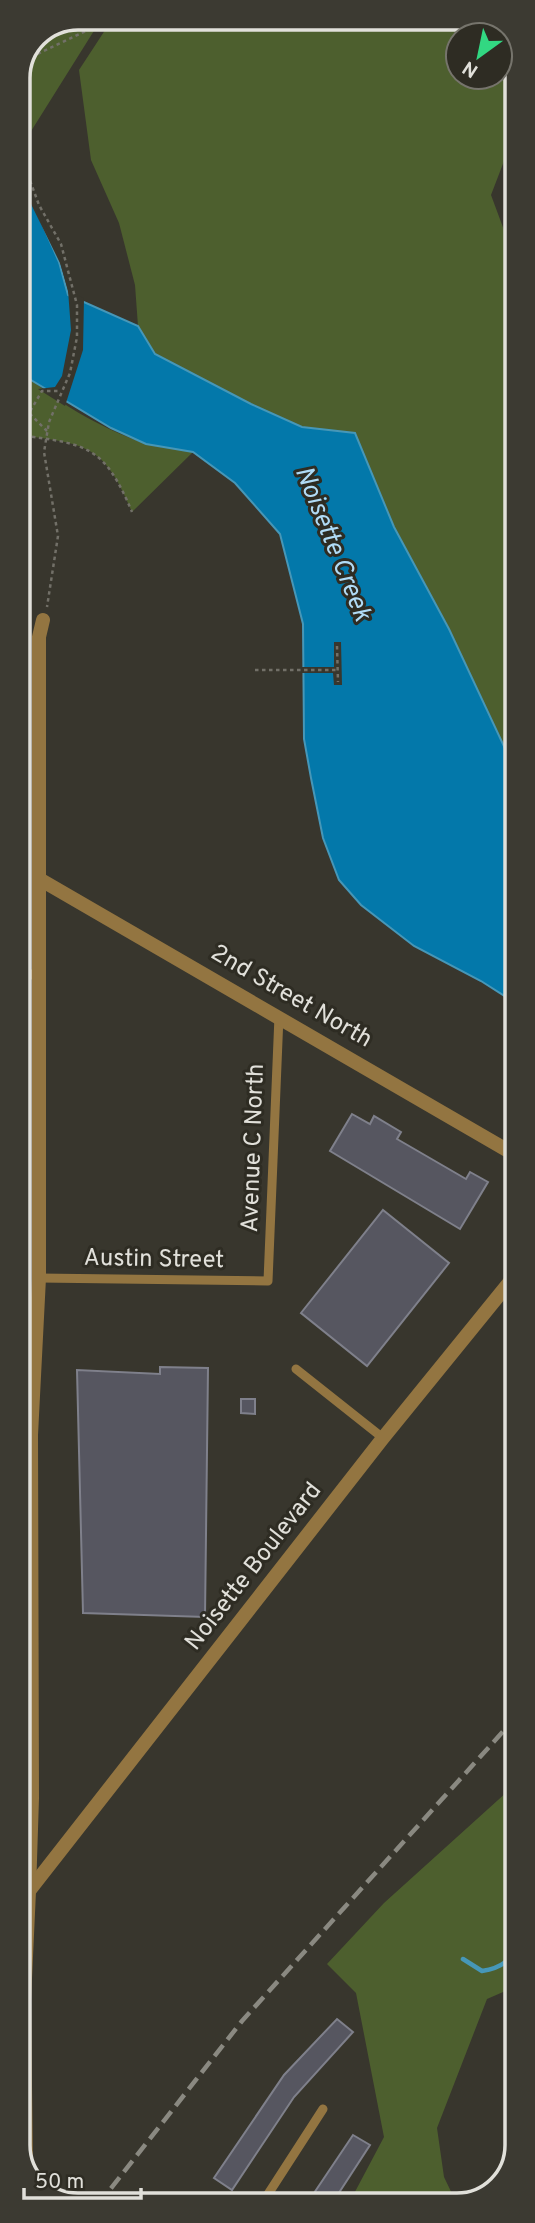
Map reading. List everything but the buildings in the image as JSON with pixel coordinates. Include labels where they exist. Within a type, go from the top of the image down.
[{"type":"street","points":[[30,1495],[39,1278],[39,637],[43,620]]},
{"type":"street","name":"2nd Street North","points":[[41,880],[279,1016],[505,1150]]},
{"type":"street","name":"Noisette Boulevard","points":[[30,1890],[383,1438],[505,1288]]},
{"type":"lane","points":[[30,974],[39,978]]},
{"type":"lane","name":"Avenue C North","points":[[268,1281],[279,1016]]},
{"type":"lane","name":"Austin Street","points":[[39,1278],[268,1281]]},
{"type":"lane","points":[[30,1329],[36,1332]]},
{"type":"lane","points":[[296,1369],[383,1438]]},
{"type":"lane","points":[[269,2193],[324,2109]]},
{"type":"path","points":[[36,55],[88,30]]},
{"type":"path","points":[[30,181],[39,205],[61,244],[75,294],[77,337],[70,373],[47,431],[44,452],[58,536],[55,565],[43,620]]},
{"type":"path","points":[[30,411],[43,391],[62,391]]},
{"type":"path","points":[[30,414],[47,431]]},
{"type":"path","points":[[30,436],[61,440],[91,451],[118,480],[132,512]]},
{"type":"path","points":[[337,646],[338,682]]},
{"type":"path","points":[[255,670],[338,670]]},
{"type":"green space","points":[[94,30],[30,133],[30,77],[33,59],[38,51],[59,33]]},
{"type":"green space","points":[[105,30],[444,30],[444,91],[505,91],[505,159],[491,195],[505,233],[505,748],[449,629],[394,527],[355,433],[302,427],[155,354],[138,326],[135,285],[119,223],[91,160],[79,70]]},
{"type":"green space","points":[[30,378],[77,412],[127,437],[150,445],[193,452],[132,512],[122,490],[102,460],[90,451],[61,441],[30,437]]},
{"type":"green space","points":[[505,1794],[505,1991],[487,1999],[437,2128],[444,2177],[452,2193],[354,2193],[384,2137],[356,1993],[327,1964],[384,1903]]},
{"type":"water","name":"Noisette Creek","points":[[30,196],[59,262],[68,295],[138,326],[155,354],[251,404],[302,427],[355,433],[394,527],[449,629],[505,748],[505,996],[414,946],[361,905],[339,880],[323,838],[304,739],[303,624],[280,534],[235,483],[193,452],[146,444],[111,428],[31,380]]},
{"type":"pier","points":[[30,192],[62,261],[71,292],[84,298],[83,350],[65,406],[38,389],[55,387],[62,376],[71,330],[68,290],[60,263],[30,202]]},
{"type":"pier","points":[[334,642],[341,642],[342,685],[334,685],[333,673],[299,673],[299,667],[334,667]]},
{"type":"waterway","points":[[463,1959],[482,1971],[505,1963]]},
{"type":"railway","points":[[107,2193],[242,2021],[505,1729]]}]
